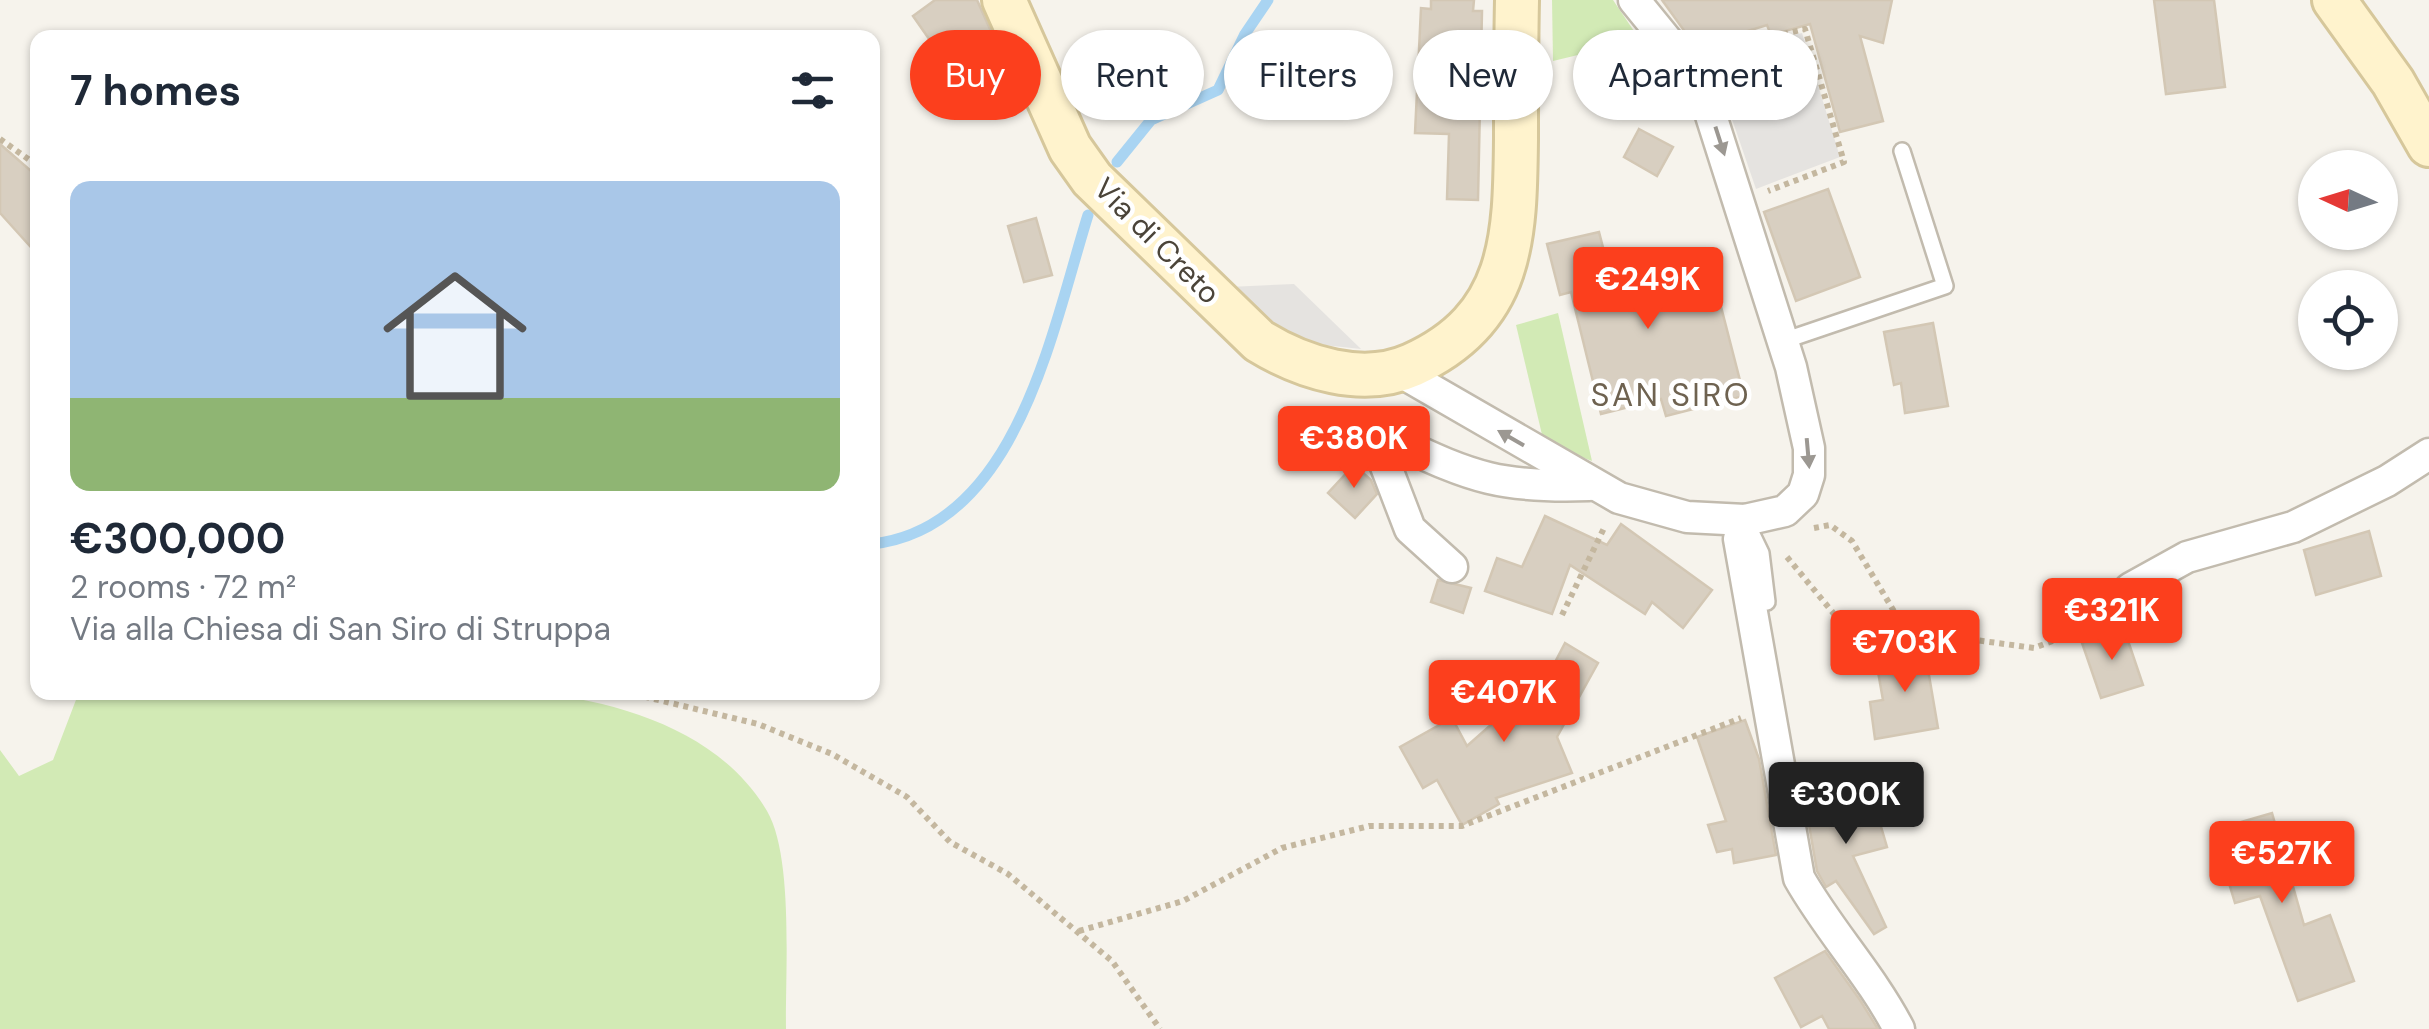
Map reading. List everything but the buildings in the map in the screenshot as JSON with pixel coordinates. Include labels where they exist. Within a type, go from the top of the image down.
[{"type":"main road","name":"Via di Creto","points":[[1004,0],[1070,148],[1092,179],[1259,342],[1286,358],[1345,374],[1400,371],[1439,353],[1459,338],[1503,276],[1515,206],[1516,0]]},
{"type":"main road","points":[[2334,0],[2393,82],[2429,145]]},
{"type":"street","points":[[1634,0],[1660,30]]},
{"type":"street","points":[[1400,371],[1590,485],[1619,498],[1687,516],[1745,520],[1785,510],[1803,494],[1810,475],[1809,448],[1782,341],[1713,120]]},
{"type":"street","points":[[1452,567],[1410,529],[1382,456],[1382,445],[1396,441],[1448,466],[1502,484],[1590,485]]},
{"type":"street","points":[[2105,615],[2131,588],[2186,556],[2293,526],[2387,481],[2429,454]]},
{"type":"street","points":[[1745,520],[1739,539],[1799,878],[1824,921],[1881,994],[1899,1029]]},
{"type":"lane","points":[[1782,341],[1945,286],[1902,151]]},
{"type":"lane","points":[[1745,520],[1761,553],[1767,602]]},
{"type":"path","points":[[1739,202],[1844,162],[1818,73]]},
{"type":"path","points":[[0,139],[30,160]]},
{"type":"path","points":[[1562,615],[1619,498]]},
{"type":"path","points":[[1745,520],[1771,536],[1877,666]]},
{"type":"path","points":[[1799,534],[1830,525],[1852,541],[1901,622],[1924,633],[2034,648],[2105,615]]},
{"type":"path","points":[[659,700],[758,724],[832,754],[907,796],[950,842],[1008,874],[1112,961],[1160,1029]]},
{"type":"path","points":[[1078,931],[1183,901],[1282,848],[1370,826],[1462,826],[1741,718],[1744,709]]},
{"type":"green space","points":[[1552,0],[1613,0],[1633,30],[1573,30],[1573,56],[1553,61]]},
{"type":"green space","points":[[1558,313],[1592,461],[1544,443],[1516,325]]},
{"type":"green space","points":[[76,700],[581,700],[637,714],[668,726],[724,761],[748,784],[767,811],[776,831],[785,886],[786,1029],[0,1029],[0,750],[19,776],[53,760]]},
{"type":"shaded area","points":[[1818,85],[1840,157],[1756,189],[1733,122],[1818,120]]},
{"type":"shaded area","points":[[1294,284],[1361,349],[1314,344],[1284,333],[1229,287]]},
{"type":"waterway","points":[[1117,162],[1151,120],[1218,90],[1245,34],[1268,0]]},
{"type":"waterway","points":[[880,542],[921,530],[962,502],[995,463],[1021,417],[1042,365],[1088,215]]},
{"type":"district","name":"SAN SIRO","points":[[1671,395]]}]
